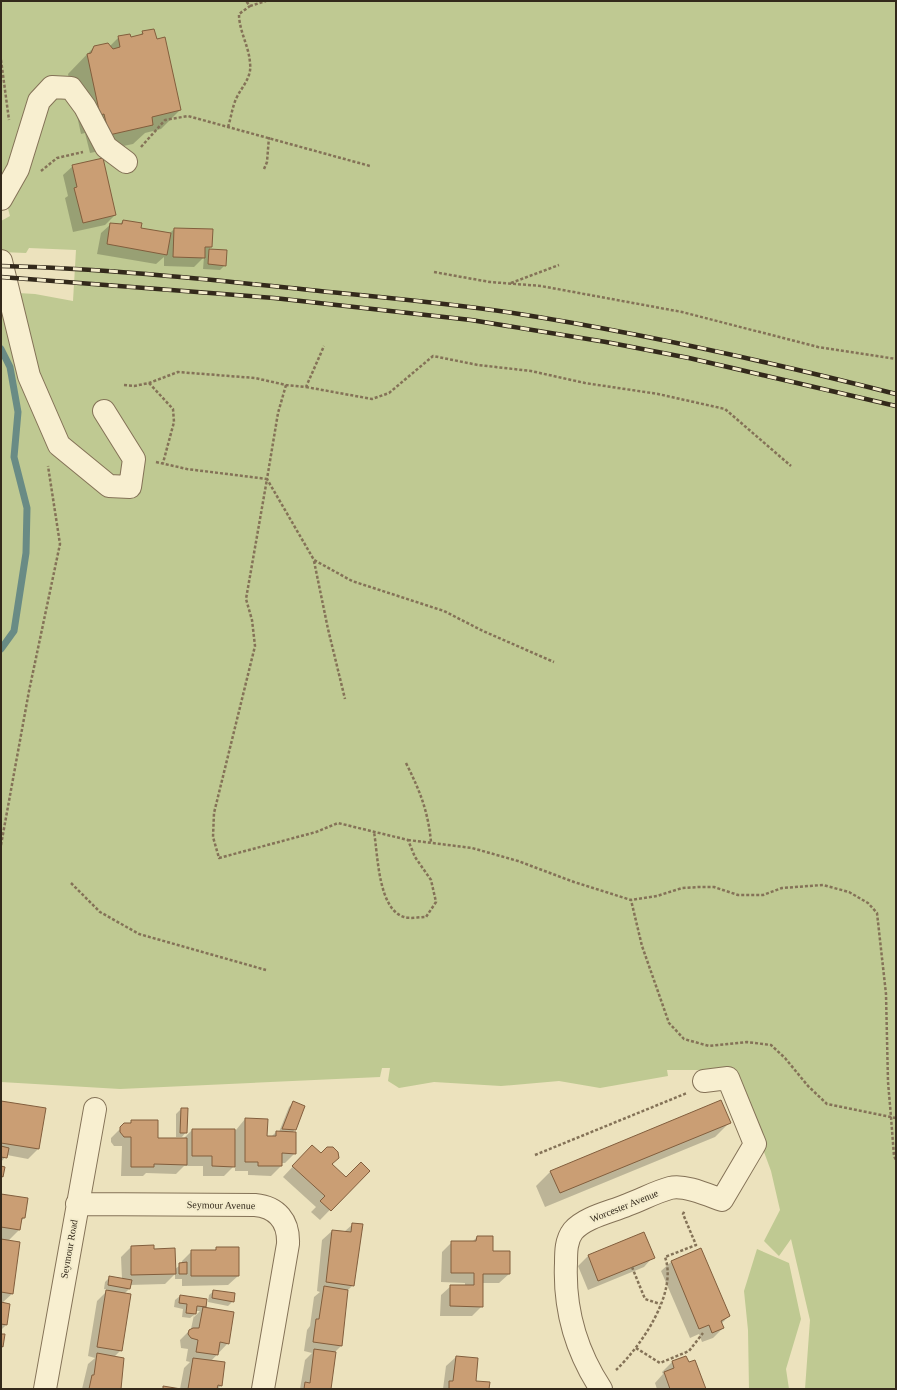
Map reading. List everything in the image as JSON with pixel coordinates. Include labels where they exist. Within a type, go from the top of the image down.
[{"type":"street","points":[[1,200],[18,169],[39,101],[52,87],[71,88],[85,107],[106,147],[126,162]]},
{"type":"street","points":[[1,261],[29,376],[59,445],[109,486],[130,487],[134,459],[104,412]]},
{"type":"street","name":"Worcester Avenue","points":[[600,1386],[587,1365],[569,1314],[565,1287],[567,1245],[573,1231],[586,1221],[671,1188],[696,1190],[722,1200],[755,1144],[728,1078],[704,1082]]},
{"type":"street","name":"Seymour Road","points":[[45,1389],[95,1109]]},
{"type":"street","name":"Seymour Avenue","points":[[77,1204],[255,1205],[265,1206],[281,1216],[289,1234],[288,1244],[263,1389]]},
{"type":"path","points":[[246,1],[250,6]]},
{"type":"path","points":[[228,127],[240,90],[250,77],[250,63],[239,24],[239,14],[250,6],[266,1]]},
{"type":"path","points":[[1,60],[9,123]]},
{"type":"path","points":[[126,162],[165,120],[188,116],[269,137],[370,166]]},
{"type":"path","points":[[264,169],[267,162],[269,137]]},
{"type":"path","points":[[38,176],[42,170],[57,158],[106,147]]},
{"type":"path","points":[[509,284],[559,265]]},
{"type":"path","points":[[434,272],[490,282],[541,286],[682,312],[818,347],[896,359]]},
{"type":"path","points":[[306,387],[324,346]]},
{"type":"path","points":[[124,385],[134,386],[178,372],[256,378],[286,385],[306,387],[372,399],[389,393],[433,356],[478,365],[531,372],[585,383],[658,394],[726,409],[791,466]]},
{"type":"path","points":[[149,382],[173,409],[174,422],[163,463]]},
{"type":"path","points":[[286,385],[278,413],[246,599],[252,620],[254,646],[232,746],[214,813],[213,837],[219,858],[316,832],[338,824],[408,840],[472,848],[518,861],[574,882],[631,900],[657,896],[682,888],[699,887],[714,887],[738,895],[763,895],[782,888],[823,885],[849,892],[868,903],[877,913],[886,994],[888,1082],[894,1156],[896,1160]]},
{"type":"path","points":[[134,459],[163,463],[187,469],[267,479]]},
{"type":"path","points":[[1,844],[60,544],[47,461]]},
{"type":"path","points":[[267,479],[314,560],[328,630],[345,699]]},
{"type":"path","points":[[314,560],[352,582],[444,611],[483,631],[554,662]]},
{"type":"path","points":[[406,763],[421,793],[429,819],[431,842]]},
{"type":"path","points":[[374,832],[382,889],[391,909],[404,918],[426,917],[436,902],[431,880],[415,857],[408,840]]},
{"type":"path","points":[[71,883],[100,912],[139,934],[266,970]]},
{"type":"path","points":[[631,900],[642,946],[669,1023],[684,1039],[709,1046],[747,1042],[770,1045],[785,1058],[808,1086],[827,1104],[896,1118]]},
{"type":"path","points":[[535,1155],[693,1090],[704,1082]]},
{"type":"path","points":[[600,1386],[636,1348],[653,1323],[660,1304],[669,1268],[665,1257],[696,1245],[690,1232]]},
{"type":"path","points":[[632,1267],[645,1299],[660,1304]]},
{"type":"path","points":[[636,1348],[660,1363],[690,1351],[703,1334]]},
{"type":"green space","points":[[1,1],[896,1],[896,1389],[805,1389],[810,1320],[791,1239],[779,1256],[764,1241],[780,1210],[771,1171],[730,1070],[667,1070],[668,1076],[600,1088],[559,1081],[501,1086],[434,1082],[399,1088],[388,1081],[390,1068],[382,1068],[380,1077],[120,1089],[1,1082],[1,292],[35,294],[73,301],[76,250],[29,248],[26,253],[1,252],[1,221],[10,216],[1,182]]},
{"type":"green space","points":[[757,1249],[789,1263],[801,1319],[786,1369],[789,1389],[749,1389],[748,1330],[744,1291]]},
{"type":"building","points":[[154,29],[157,39],[165,37],[181,110],[152,117],[153,125],[109,135],[104,114],[100,115],[87,54],[91,53],[94,46],[108,43],[113,49],[120,47],[118,36],[130,34],[131,37],[143,34],[142,31]]},
{"type":"building","points":[[103,158],[116,215],[83,223],[74,188],[77,187],[72,165]]},
{"type":"building","points":[[123,220],[142,223],[141,228],[171,233],[167,255],[107,244],[110,223],[122,224]]},
{"type":"building","points":[[174,228],[213,229],[212,247],[205,247],[205,258],[173,257]]},
{"type":"building","points":[[209,249],[227,250],[226,266],[208,264]]},
{"type":"building","points":[[721,1100],[731,1123],[560,1193],[550,1171]]},
{"type":"building","points":[[1,1101],[46,1108],[39,1149],[1,1143]]},
{"type":"building","points":[[293,1101],[305,1106],[296,1130],[282,1129]]},
{"type":"building","points":[[181,1108],[188,1108],[187,1133],[180,1133]]},
{"type":"building","points":[[245,1118],[268,1119],[267,1136],[276,1136],[276,1131],[296,1132],[296,1154],[282,1153],[282,1166],[258,1166],[258,1162],[245,1162]]},
{"type":"building","points":[[131,1120],[158,1120],[158,1138],[187,1138],[187,1165],[154,1164],[154,1167],[131,1167],[131,1137],[124,1137],[120,1132],[120,1127],[124,1123],[131,1123]]},
{"type":"building","points":[[192,1129],[235,1129],[235,1167],[212,1166],[212,1156],[192,1156]]},
{"type":"building","points":[[312,1145],[321,1153],[327,1147],[333,1147],[338,1152],[339,1158],[332,1164],[346,1177],[361,1162],[370,1171],[331,1211],[320,1201],[325,1196],[292,1166]]},
{"type":"building","points":[[1,1146],[9,1148],[7,1158],[1,1157]]},
{"type":"building","points":[[1,1166],[5,1167],[3,1177],[1,1176]]},
{"type":"building","points":[[1,1194],[28,1198],[25,1218],[22,1218],[20,1230],[1,1227]]},
{"type":"building","points":[[352,1223],[363,1224],[354,1286],[326,1282],[332,1230],[351,1232]]},
{"type":"building","points":[[644,1232],[655,1258],[598,1281],[588,1255]]},
{"type":"building","points":[[477,1236],[493,1236],[493,1251],[510,1251],[510,1274],[483,1274],[483,1307],[450,1306],[450,1285],[474,1285],[474,1273],[451,1273],[451,1241],[476,1241]]},
{"type":"building","points":[[1,1239],[20,1242],[13,1294],[1,1292]]},
{"type":"building","points":[[154,1245],[154,1249],[175,1248],[176,1274],[131,1275],[131,1246]]},
{"type":"building","points":[[216,1247],[239,1247],[239,1276],[191,1276],[191,1250],[216,1250]]},
{"type":"building","points":[[701,1248],[730,1316],[721,1321],[724,1328],[712,1333],[709,1325],[699,1329],[671,1261]]},
{"type":"building","points":[[187,1262],[187,1274],[179,1274],[179,1263]]},
{"type":"building","points":[[109,1276],[132,1280],[130,1289],[108,1285]]},
{"type":"building","points":[[324,1286],[348,1290],[342,1346],[313,1342],[316,1319],[319,1319]]},
{"type":"building","points":[[106,1290],[131,1294],[122,1351],[97,1347]]},
{"type":"building","points":[[213,1290],[235,1293],[234,1302],[212,1298]]},
{"type":"building","points":[[180,1295],[207,1299],[206,1307],[197,1306],[196,1314],[186,1313],[187,1304],[179,1303]]},
{"type":"building","points":[[1,1302],[10,1304],[7,1325],[1,1324]]},
{"type":"building","points":[[203,1307],[234,1312],[229,1344],[220,1342],[218,1355],[196,1352],[198,1340],[191,1338],[188,1334],[189,1330],[199,1328]]},
{"type":"building","points":[[1,1334],[5,1334],[3,1347],[1,1346]]},
{"type":"building","points":[[314,1349],[336,1352],[331,1389],[304,1389],[305,1382],[310,1383]]},
{"type":"building","points":[[97,1353],[124,1358],[121,1389],[89,1389],[92,1375],[94,1375]]},
{"type":"building","points":[[456,1356],[478,1358],[476,1381],[490,1382],[489,1389],[449,1389],[449,1381],[453,1381]]},
{"type":"building","points":[[686,1356],[689,1362],[695,1360],[706,1389],[670,1389],[664,1372],[674,1368],[672,1361]]},
{"type":"building","points":[[193,1358],[225,1362],[222,1386],[218,1385],[217,1389],[188,1389]]},
{"type":"building","points":[[163,1386],[181,1389],[163,1389]]},
{"type":"waterway","points":[[1,349],[10,367],[18,412],[14,457],[27,508],[26,553],[14,631],[1,649]]},
{"type":"railway","points":[[1,266],[110,271],[183,277],[486,309],[658,339],[896,394]]},
{"type":"railway","points":[[1,277],[274,298],[471,320],[606,342],[689,358],[896,406]]}]
